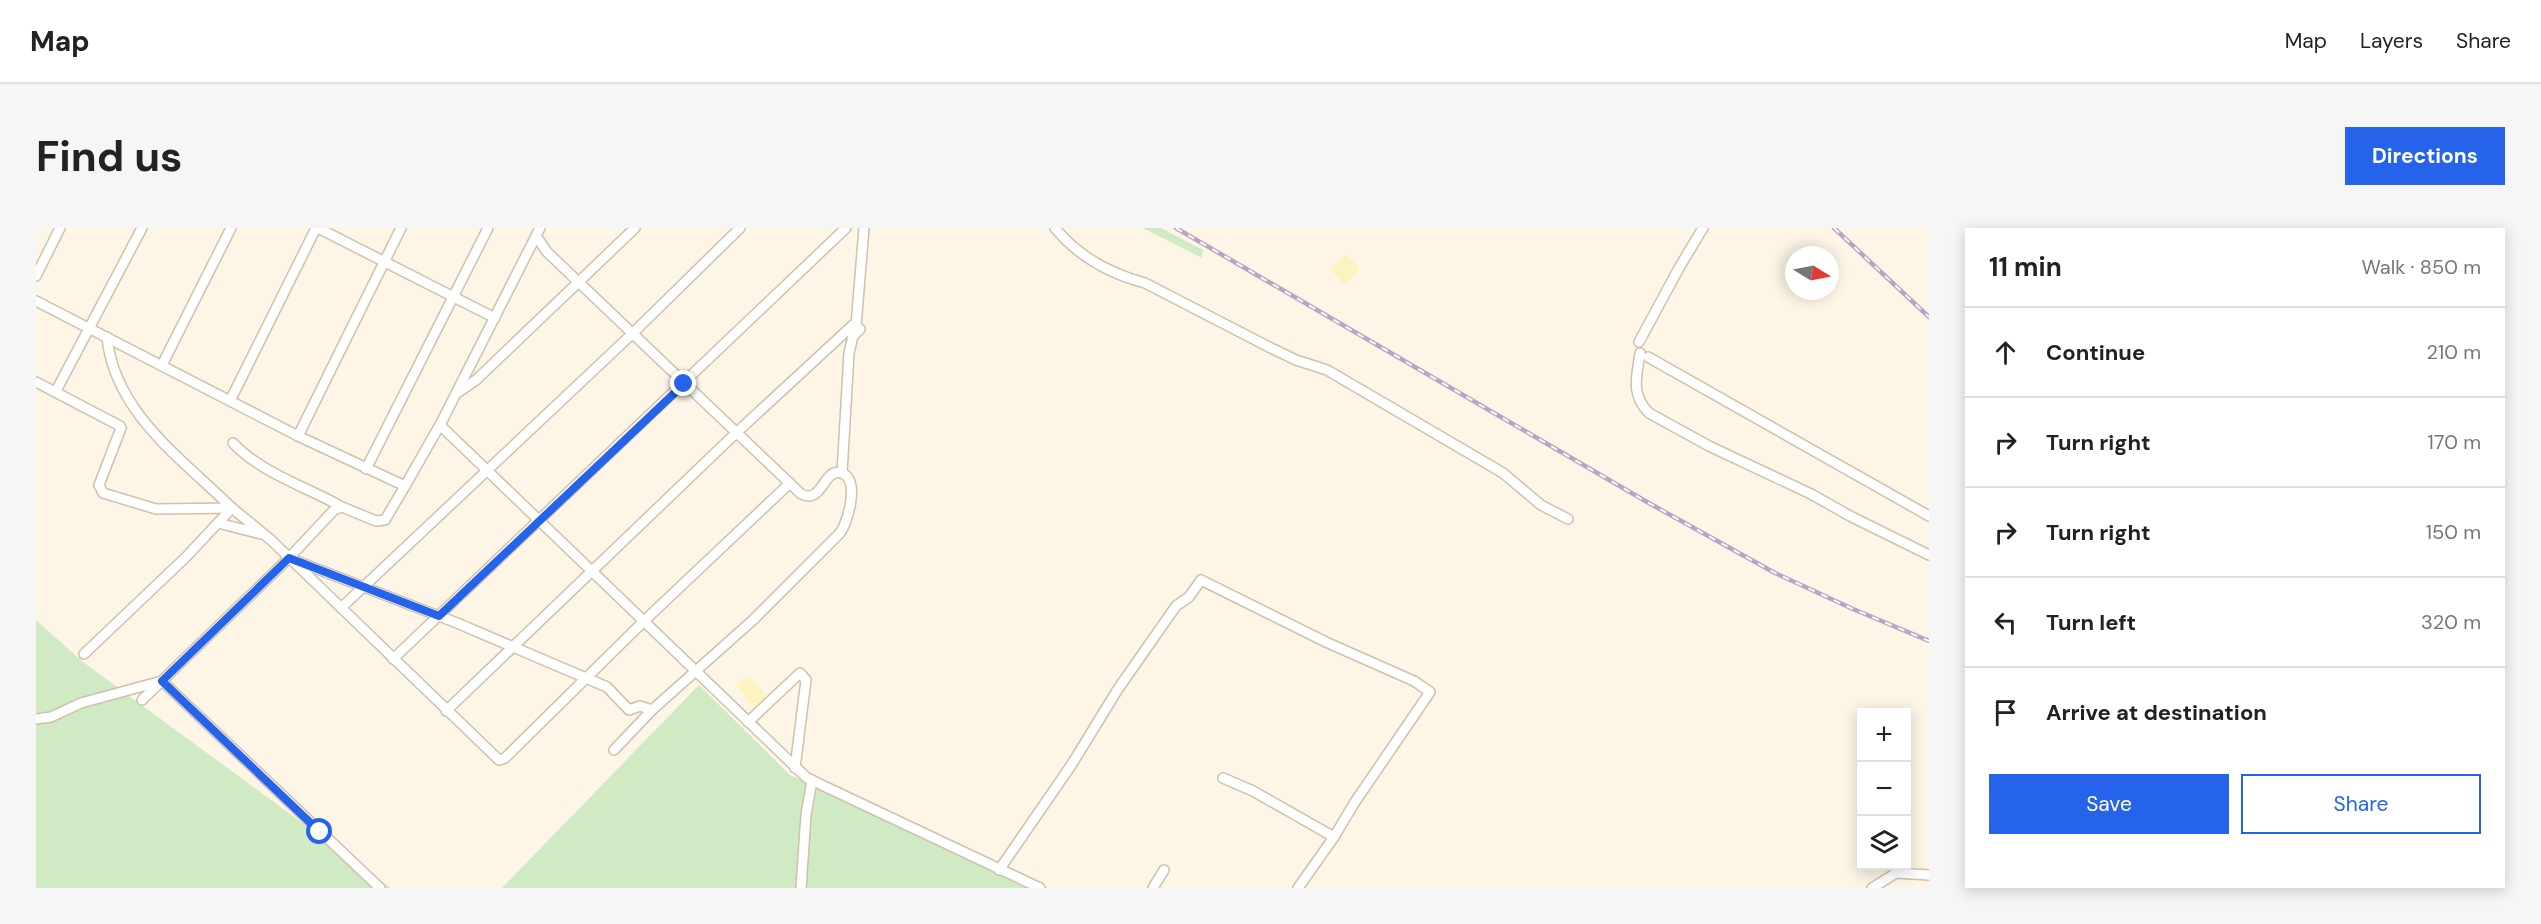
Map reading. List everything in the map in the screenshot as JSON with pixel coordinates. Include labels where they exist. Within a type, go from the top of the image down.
[{"type":"street","points":[[36,276],[60,228]]},
{"type":"street","points":[[56,391],[142,228]]},
{"type":"street","points":[[162,365],[231,228]]},
{"type":"street","points":[[230,401],[317,228],[495,318]]},
{"type":"street","points":[[298,436],[401,228]]},
{"type":"street","points":[[366,469],[488,228]]},
{"type":"street","points":[[455,394],[476,380],[634,228]]},
{"type":"street","points":[[341,608],[488,472],[740,228]]},
{"type":"street","points":[[393,659],[846,228]]},
{"type":"street","points":[[842,473],[849,353],[853,336],[860,329],[856,326],[864,228]]},
{"type":"street","points":[[1055,228],[1093,262],[1145,283],[1282,354],[1327,370],[1503,473],[1541,505],[1568,519]]},
{"type":"street","points":[[1703,228],[1679,268],[1643,351],[1635,392],[1641,405],[1649,413],[1709,446],[1811,494],[1929,555]]},
{"type":"street","points":[[538,232],[547,252],[578,283],[801,494],[810,496],[819,492],[830,476],[842,473]]},
{"type":"street","points":[[233,443],[244,455],[342,507],[376,521],[385,520],[441,423],[538,232]]},
{"type":"street","points":[[36,301],[298,436],[405,486]]},
{"type":"street","points":[[446,711],[736,433],[849,327],[856,326]]},
{"type":"street","points":[[107,337],[109,358],[140,417],[158,439],[289,558],[499,760],[503,760],[644,621],[790,483]]},
{"type":"street","points":[[1643,351],[1929,516]]},
{"type":"street","points":[[36,382],[120,426],[99,485],[103,493],[156,509],[232,508]]},
{"type":"street","points":[[441,423],[443,428],[488,472],[795,768],[812,780],[1040,888]]},
{"type":"street","points":[[614,750],[652,710],[696,672],[840,533],[845,526],[852,494],[849,479],[842,473]]},
{"type":"street","points":[[142,700],[289,558],[334,510],[342,507]]},
{"type":"street","points":[[84,654],[186,557],[232,508]]},
{"type":"street","points":[[218,523],[263,535]]},
{"type":"street","points":[[289,558],[439,616],[607,687],[629,710],[640,706],[652,710]]},
{"type":"street","points":[[999,870],[1072,764],[1118,689],[1176,606],[1189,597],[1201,580],[1328,643],[1414,681],[1430,692],[1355,802],[1335,837],[1298,888]]},
{"type":"street","points":[[748,723],[800,673],[806,680],[795,768]]},
{"type":"street","points":[[36,719],[51,717],[81,703],[162,681]]},
{"type":"street","points":[[162,681],[380,888]]},
{"type":"street","points":[[1223,778],[1253,791],[1335,837]]},
{"type":"street","points":[[801,888],[806,814],[812,780]]},
{"type":"street","points":[[1153,888],[1164,870]]},
{"type":"street","points":[[1872,888],[1896,873],[1929,875]]},
{"type":"green space","points":[[1143,228],[1161,228],[1203,250],[1202,258]]},
{"type":"green space","points":[[36,620],[83,662],[391,888],[36,888]]},
{"type":"green space","points":[[699,685],[790,775],[1029,888],[502,888]]},
{"type":"sand","points":[[1346,254],[1360,269],[1344,284],[1330,269]]},
{"type":"sand","points":[[747,676],[760,687],[766,697],[766,702],[756,710],[736,684]]},
{"type":"railway","points":[[1176,228],[1647,502],[1775,573],[1929,641]]},
{"type":"railway","points":[[1834,228],[1929,317]]},
{"type":"route","points":[[320,832],[162,681],[289,558],[439,616],[684,384]]}]
